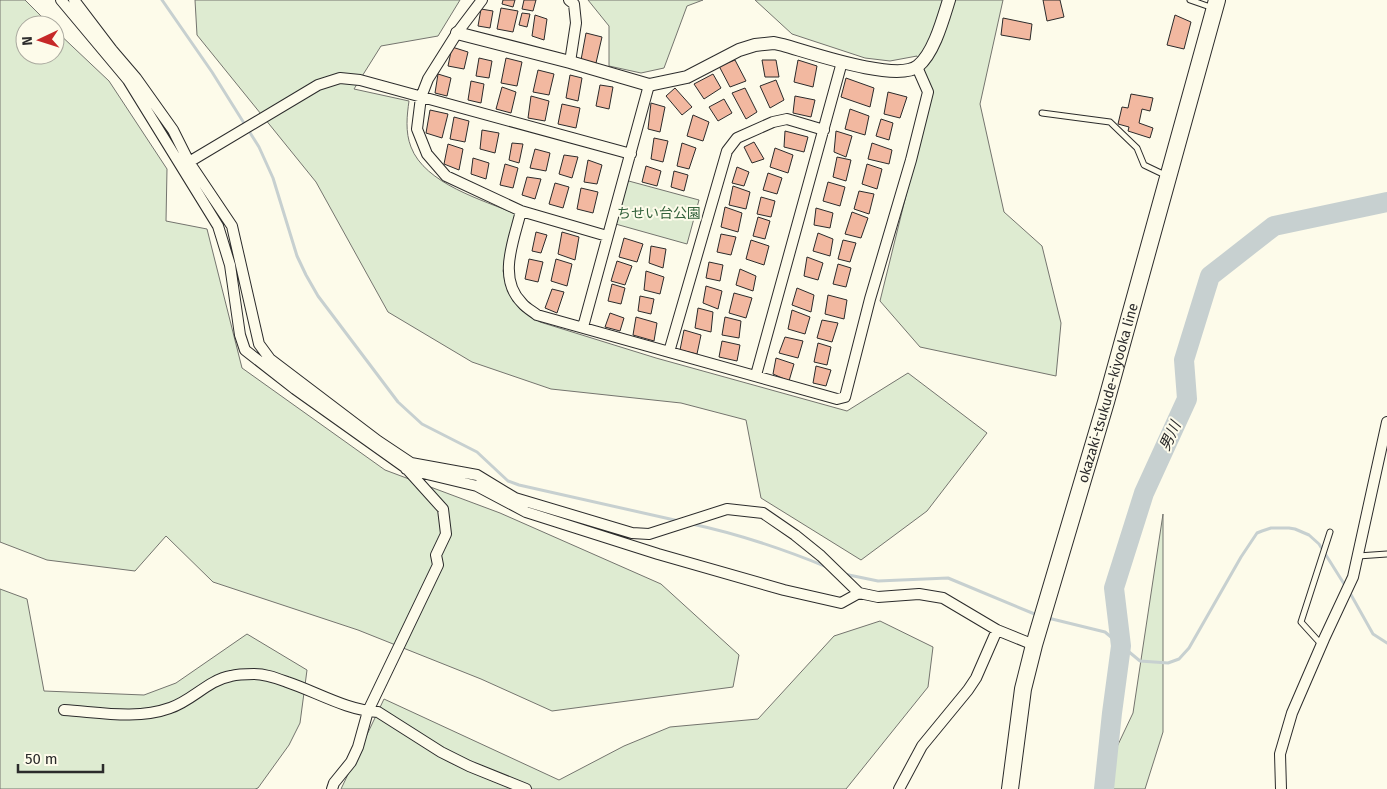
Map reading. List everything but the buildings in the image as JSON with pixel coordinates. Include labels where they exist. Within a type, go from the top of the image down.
[{"type":"main road","name":"okazaki-tsukude-kiyooka line","points":[[1010,789],[1023,689],[1034,645],[1106,402],[1216,4]]},
{"type":"street","points":[[62,0],[128,80],[218,226],[230,265],[240,336],[245,350],[295,389],[406,468],[443,509],[446,534],[436,555],[438,565],[368,711],[358,747],[351,762],[332,789]]},
{"type":"street","points":[[74,0],[136,78],[172,130],[189,162],[232,226],[260,344],[270,359],[378,441],[411,462],[477,474],[515,498],[632,533],[649,534],[727,509],[763,513],[821,556],[859,593],[878,597],[919,594],[943,598],[997,630],[1034,645]]},
{"type":"street","points":[[482,0],[457,33],[428,79],[421,97],[417,129],[427,154],[446,176],[522,211],[608,236]]},
{"type":"street","points":[[569,0],[574,4],[576,23],[570,62]]},
{"type":"street","points":[[457,33],[650,85],[687,77],[739,50],[755,45],[783,44],[842,62],[882,70],[900,71],[917,67],[930,52],[949,0]]},
{"type":"street","points":[[756,375],[842,62]]},
{"type":"street","points":[[522,211],[509,261],[508,276],[513,292],[522,304],[537,315],[837,399],[845,397],[870,299],[911,160],[928,92],[917,67]]},
{"type":"street","points":[[189,162],[318,85],[340,78],[360,80],[631,154]]},
{"type":"street","points":[[583,327],[650,85]]},
{"type":"street","points":[[668,352],[727,151],[737,138],[773,122],[787,119],[824,130]]},
{"type":"street","points":[[1281,789],[1280,754],[1292,713],[1353,577],[1387,422]]},
{"type":"street","points":[[406,468],[477,486],[526,512],[658,554],[784,590],[841,603],[859,593]]},
{"type":"street","points":[[899,789],[922,746],[976,678],[997,630]]},
{"type":"street","points":[[64,710],[131,714],[162,711],[177,706],[216,681],[230,676],[264,674],[338,703],[378,712],[441,752],[469,766],[526,789]]},
{"type":"lane","points":[[1190,0],[1216,4]]},
{"type":"lane","points":[[1042,113],[1110,122],[1136,148],[1144,165],[1169,176]]},
{"type":"lane","points":[[1322,644],[1301,622],[1330,532]]},
{"type":"lane","points":[[1358,556],[1387,554]]},
{"type":"green space","points":[[0,0],[25,0],[40,15],[15,15],[15,65],[65,65],[65,39],[109,81],[167,169],[166,221],[207,229],[242,368],[385,470],[500,513],[661,584],[739,655],[733,687],[552,711],[481,679],[358,630],[213,582],[166,536],[135,571],[47,560],[0,542]]},
{"type":"green space","points":[[195,0],[460,0],[438,36],[381,46],[354,89],[409,101],[408,135],[411,147],[418,160],[442,181],[456,189],[516,214],[503,271],[509,293],[521,310],[540,322],[656,358],[847,411],[908,373],[987,433],[927,511],[861,560],[761,498],[746,420],[681,403],[551,389],[472,362],[388,312],[316,182],[197,35]]},
{"type":"green space","points":[[588,0],[703,0],[687,6],[664,68],[641,73],[609,66],[609,26]]},
{"type":"green space","points":[[755,0],[1003,0],[980,104],[1004,212],[1042,246],[1061,323],[1056,376],[920,347],[880,301],[932,90],[917,56],[890,61],[865,58],[792,34]]},
{"type":"green space","name":"ちせい台公園","points":[[625,180],[699,200],[687,244],[612,223]]},
{"type":"green space","points":[[1163,514],[1163,732],[1145,789],[1097,789],[1133,713]]},
{"type":"green space","points":[[0,589],[27,599],[44,691],[144,695],[176,683],[247,634],[307,670],[300,723],[289,745],[258,788],[255,789],[0,789]]},
{"type":"green space","points":[[880,621],[933,647],[928,687],[846,789],[341,789],[384,699],[559,780],[624,746],[670,727],[758,719],[834,636]]},
{"type":"waterway","points":[[162,0],[212,72],[259,147],[273,178],[297,256],[318,296],[398,402],[422,424],[477,452],[508,481],[679,521]]},
{"type":"waterway","name":"男川","points":[[1104,789],[1121,646],[1114,588],[1144,493],[1187,399],[1184,360],[1210,276],[1274,226],[1387,202]]},
{"type":"waterway","points":[[692,524],[761,542],[827,567]]},
{"type":"waterway","points":[[1048,618],[1105,632],[1140,661],[1168,663],[1179,659],[1189,648],[1241,557],[1257,533],[1271,528],[1295,529],[1309,535],[1319,544],[1346,587]]},
{"type":"waterway","points":[[844,574],[878,581],[948,578],[1037,615]]},
{"type":"waterway","points":[[1350,593],[1373,634],[1387,643]]}]
